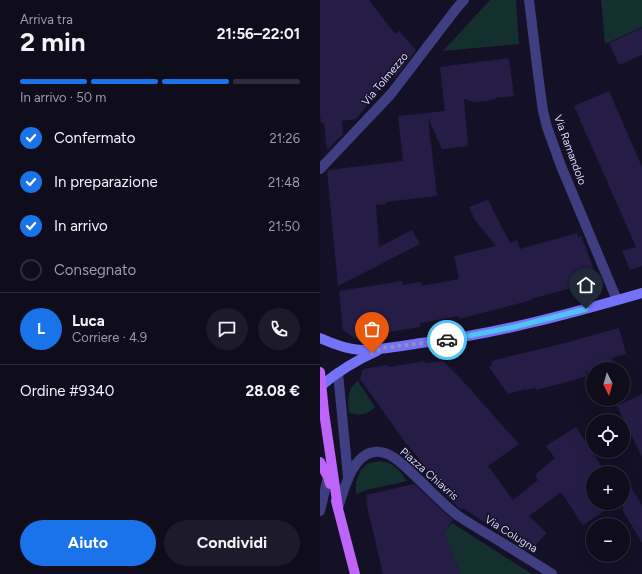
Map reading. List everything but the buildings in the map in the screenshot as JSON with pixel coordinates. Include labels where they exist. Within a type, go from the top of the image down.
[{"type":"main road","points":[[320,338],[334,345],[361,350],[447,340],[473,336],[555,317],[642,293]]},
{"type":"main road","points":[[320,387],[338,373],[382,348]]},
{"type":"main road","points":[[320,372],[320,387],[338,508]]},
{"type":"main road","points":[[320,462],[328,477],[338,508],[355,574]]},
{"type":"street","name":"Via Tolmezzo","points":[[320,169],[391,94],[464,0]]},
{"type":"street","name":"Via Ramandolo","points":[[529,0],[543,111],[547,127],[561,166],[617,300]]},
{"type":"street","name":"Piazza Chiavris","points":[[338,373],[348,477]]},
{"type":"street","name":"Piazza Chiavris","points":[[338,508],[348,477],[354,467],[362,458],[373,452],[379,452],[387,454],[400,462],[456,514]]},
{"type":"street","points":[[320,511],[328,477]]},
{"type":"street","name":"Via Colugna","points":[[456,514],[552,574]]},
{"type":"green space","points":[[490,0],[516,0],[519,44],[443,51]]},
{"type":"green space","points":[[601,0],[642,0],[642,27],[605,44]]},
{"type":"green space","points":[[358,381],[375,407],[369,412],[363,414],[349,413],[350,391],[354,384]]},
{"type":"green space","points":[[379,461],[388,463],[395,467],[407,481],[356,494],[356,482],[361,470],[367,464]]},
{"type":"green space","points":[[452,523],[532,574],[460,574],[444,532]]},
{"type":"way so far","points":[[372,353],[382,348],[447,340]]},
{"type":"route","points":[[447,340],[514,327],[586,309]]}]
